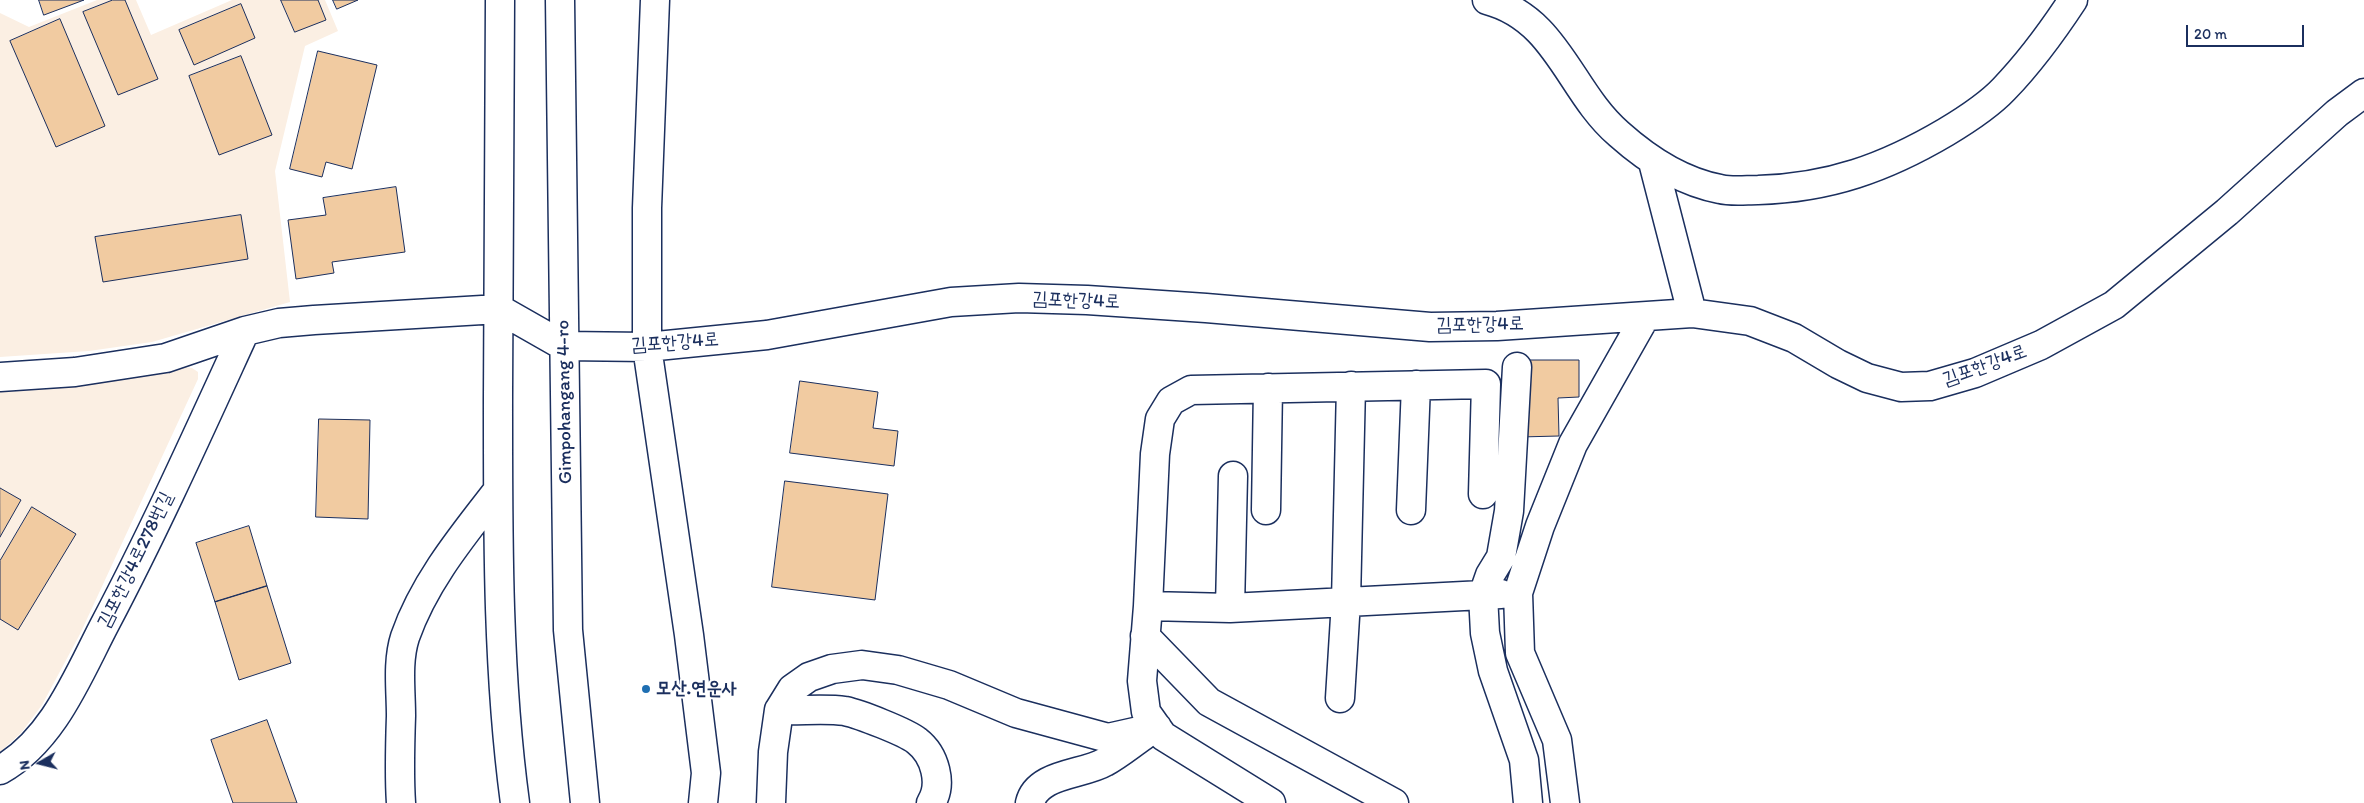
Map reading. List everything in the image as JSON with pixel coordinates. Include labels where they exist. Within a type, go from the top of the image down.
[{"type":"street","points":[[500,0],[498,490],[504,669],[515,803]]},
{"type":"street","name":"Gimpohangang 4-ro","points":[[560,0],[568,630],[585,803]]},
{"type":"street","points":[[655,0],[647,208],[647,347],[689,635],[706,773],[703,803]]},
{"type":"street","points":[[1488,0],[1513,9],[1533,23],[1553,44],[1597,111],[1618,134],[1653,162],[1693,181],[1721,190],[1785,189],[1832,181],[1879,167],[1926,144],[1966,120],[2003,90],[2045,42],[2073,0]]},
{"type":"street","name":"김포한강4로","points":[[499,309],[564,346],[647,347],[767,335],[952,302],[988,298],[1087,300],[1430,327],[1496,326],[1692,313],[1750,320],[1794,338],[1838,364],[1867,378],[1900,388],[1930,386],[1975,373],[2041,345],[2114,305],[2227,212],[2337,113],[2364,93]]},
{"type":"street","points":[[1653,162],[1692,313]]},
{"type":"street","points":[[0,377],[75,372],[166,358],[245,331],[279,323],[499,309]]},
{"type":"street","points":[[1565,803],[1557,740],[1520,653],[1518,593],[1540,526],[1573,444],[1645,316]]},
{"type":"street","name":"김포한강4로278번길","points":[[0,770],[33,744],[64,702],[140,557],[245,331]]},
{"type":"street","points":[[1517,367],[1509,511],[1501,557],[1490,575],[1483,595],[1485,633],[1493,672],[1524,760],[1528,803]]},
{"type":"street","points":[[1271,803],[1163,736],[1146,712],[1142,681],[1148,606],[1155,454],[1160,418],[1171,401],[1191,390],[1486,384],[1483,494]]},
{"type":"street","points":[[1411,510],[1416,385]]},
{"type":"street","points":[[1340,698],[1346,601],[1351,386]]},
{"type":"street","points":[[1266,510],[1268,388]]},
{"type":"street","points":[[1230,608],[1233,476]]},
{"type":"street","points":[[401,803],[399,773],[400,664],[405,638],[415,612],[433,580],[457,543],[498,490]]},
{"type":"street","points":[[1148,606],[1230,608],[1518,593]]},
{"type":"street","points":[[1145,636],[1209,702],[1394,803]]},
{"type":"street","points":[[771,803],[773,752],[779,710],[792,689],[809,678],[832,669],[862,665],[907,672],[949,685],[1016,713],[1108,738],[1157,727]]},
{"type":"street","points":[[779,710],[846,711],[918,741],[930,756],[937,776],[936,795],[930,803]]},
{"type":"street","points":[[1030,803],[1031,798],[1045,783],[1103,763],[1157,727]]},
{"type":"street","points":[[1508,803],[1512,799],[1524,760]]},
{"type":"shaded area","points":[[97,0],[136,0],[151,35],[232,0],[325,0],[338,31],[305,46],[275,171],[290,302],[152,342],[89,351],[0,357],[0,13],[29,27]]},
{"type":"shaded area","points":[[184,367],[192,368],[198,372],[198,379],[80,634],[42,705],[21,733],[0,752],[0,390],[79,386]]},
{"type":"building","points":[[39,0],[84,0],[44,15]]},
{"type":"building","points":[[113,0],[125,0],[158,79],[118,95],[83,12]]},
{"type":"building","points":[[281,0],[318,0],[326,20],[295,32]]},
{"type":"building","points":[[333,0],[358,0],[337,9]]},
{"type":"building","points":[[241,4],[255,38],[194,65],[179,30]]},
{"type":"building","points":[[60,19],[105,126],[56,147],[10,41]]},
{"type":"building","points":[[318,51],[377,65],[352,169],[326,162],[322,177],[290,169]]},
{"type":"building","points":[[241,56],[272,135],[219,155],[189,76]]},
{"type":"building","points":[[396,187],[405,252],[332,262],[334,273],[296,279],[288,220],[326,215],[323,198]]},
{"type":"building","points":[[241,215],[248,259],[103,282],[95,237]]},
{"type":"building","points":[[1519,360],[1579,360],[1579,397],[1558,398],[1559,436],[1520,437]]},
{"type":"building","points":[[800,381],[878,392],[873,428],[898,431],[894,466],[790,453]]},
{"type":"building","points":[[319,419],[370,420],[368,519],[316,517]]},
{"type":"building","points":[[785,481],[888,494],[875,600],[772,587]]},
{"type":"building","points":[[0,488],[21,500],[0,537]]},
{"type":"building","points":[[32,507],[76,534],[18,630],[0,619],[0,561]]},
{"type":"building","points":[[249,526],[267,586],[215,602],[196,543]]},
{"type":"building","points":[[267,586],[291,663],[239,680],[215,602]]},
{"type":"building","points":[[267,720],[297,803],[233,803],[211,740]]},
{"type":"place","name":"모산.연운사","points":[[646,689]]}]
